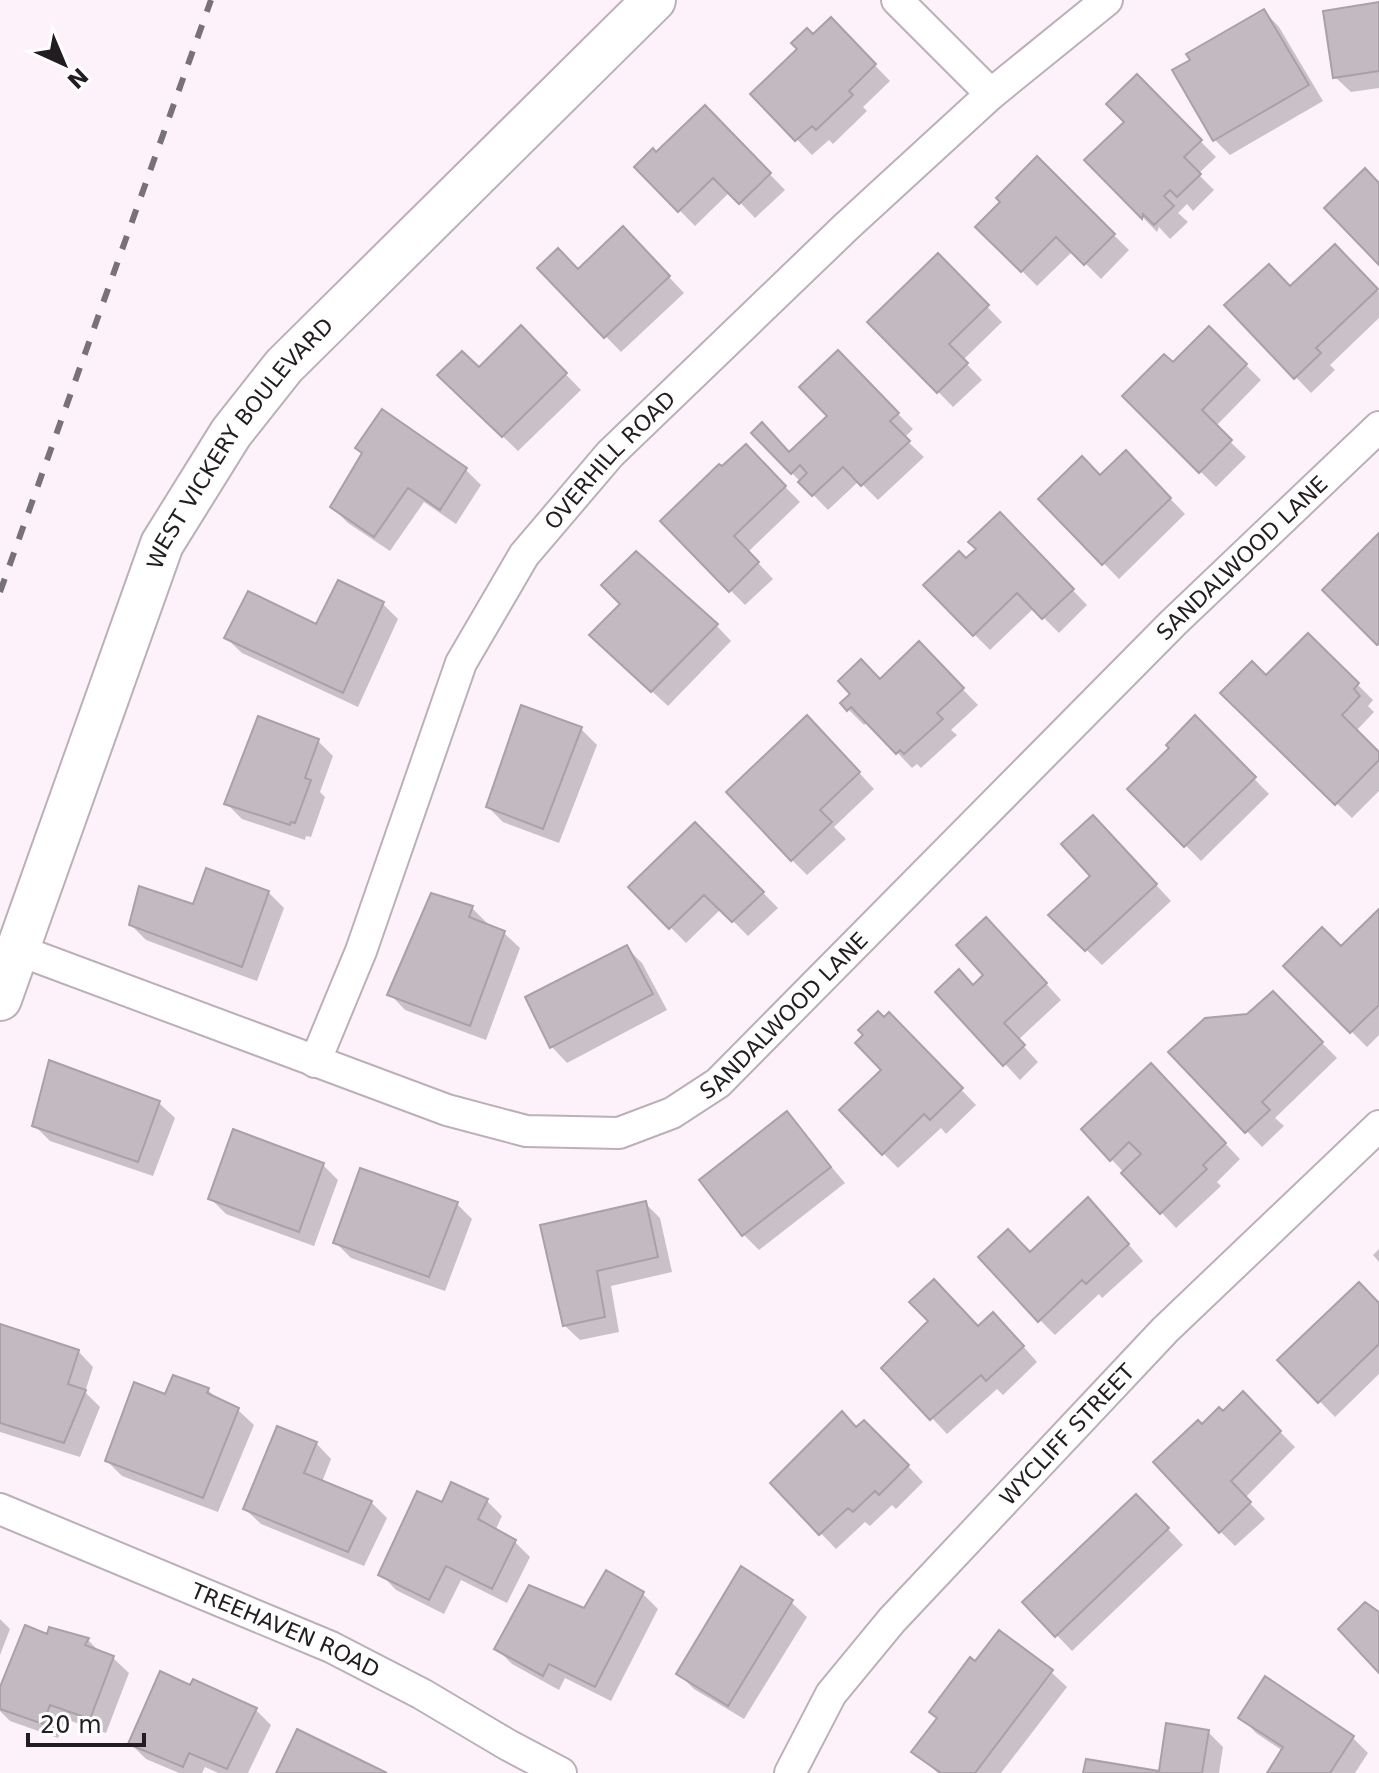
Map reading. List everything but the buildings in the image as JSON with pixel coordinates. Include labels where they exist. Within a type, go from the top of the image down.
[{"type":"main road","name":"WEST VICKERY BOULEVARD","points":[[0,999],[162,544],[231,433],[284,366],[654,0]]},
{"type":"street","points":[[897,0],[991,94]]},
{"type":"street","name":"OVERHILL ROAD","points":[[315,1062],[361,951],[461,663],[524,555],[610,454],[847,226],[991,94],[1107,0]]},
{"type":"street","name":"SANDALWOOD LANE","points":[[18,950],[447,1110],[526,1131],[619,1133],[672,1113],[718,1083],[1173,623],[1379,427]]},
{"type":"street","name":"WYCLIFF STREET","points":[[790,1773],[831,1694],[892,1620],[1165,1330],[1379,1126]]},
{"type":"street","name":"TREEHAVEN ROAD","points":[[0,1509],[331,1647],[422,1694],[561,1773]]},
{"type":"railway","points":[[0,592],[211,0]]}]
